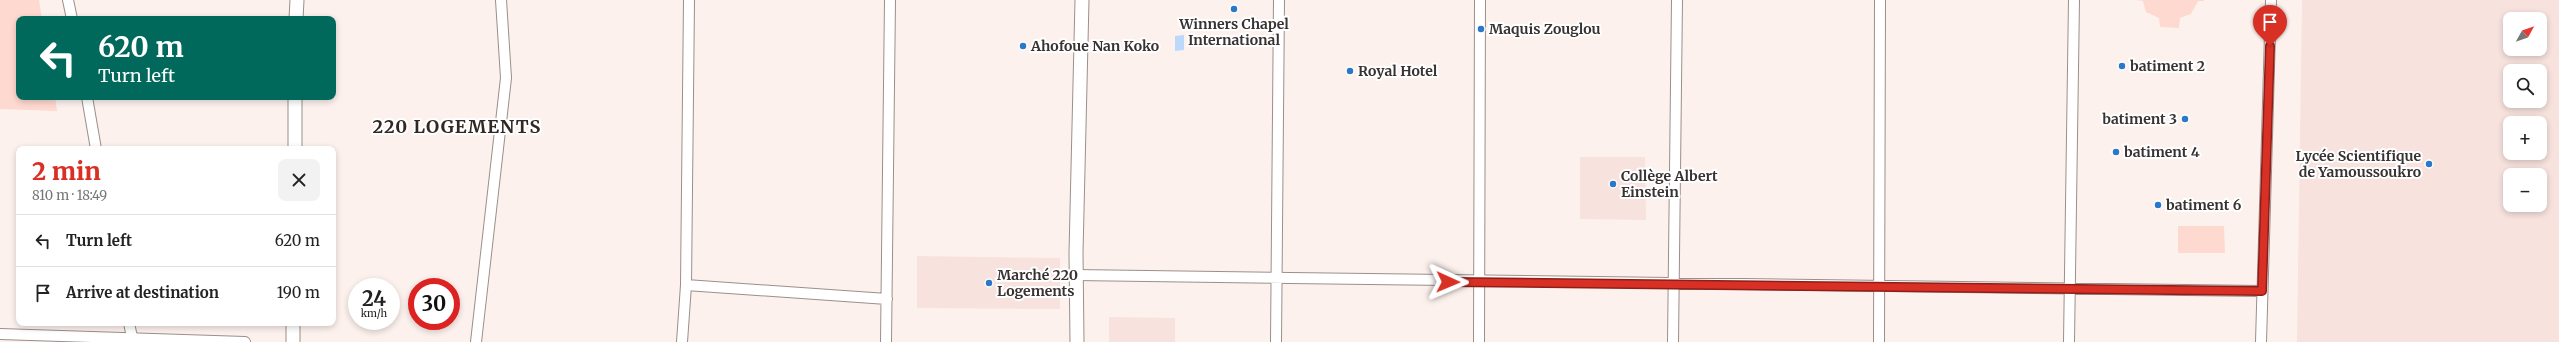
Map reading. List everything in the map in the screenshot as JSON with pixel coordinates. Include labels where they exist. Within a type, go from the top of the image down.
[{"type":"street","points":[[68,0],[71,16]]},
{"type":"street","points":[[296,16],[297,0]]},
{"type":"street","points":[[476,342],[506,78],[500,0]]},
{"type":"street","points":[[682,342],[686,285],[689,0]]},
{"type":"street","points":[[886,342],[890,0]]},
{"type":"street","points":[[1077,342],[1075,275],[1082,0]]},
{"type":"street","points":[[1276,342],[1279,0]]},
{"type":"street","points":[[1479,342],[1480,0]]},
{"type":"street","points":[[1673,342],[1677,0]]},
{"type":"street","points":[[1879,342],[1880,0]]},
{"type":"street","points":[[2068,342],[2074,0]]},
{"type":"street","points":[[2261,342],[2271,0]]},
{"type":"street","points":[[88,100],[95,146]]},
{"type":"street","points":[[295,100],[295,146]]},
{"type":"street","points":[[1075,275],[1479,282],[1879,285],[2262,291]]},
{"type":"street","points":[[686,285],[887,298]]},
{"type":"street","points":[[130,326],[132,340]]},
{"type":"street","points":[[293,326],[293,342]]},
{"type":"street","points":[[0,334],[132,340],[245,342]]},
{"type":"shaded area","points":[[0,0],[39,0],[42,16],[16,16],[16,100],[55,100],[57,111],[0,109]]},
{"type":"shaded area","points":[[2136,0],[2204,1],[2198,1],[2191,14],[2180,18],[2179,28],[2160,27],[2159,18],[2146,12],[2143,1]]},
{"type":"shaded area","name":"Lycée Scientifique de Yamoussoukro","points":[[2302,0],[2559,0],[2559,342],[2297,342]]},
{"type":"shaded area","name":"Collège Albert Einstein","points":[[1580,157],[1645,157],[1646,220],[1580,219]]},
{"type":"shaded area","points":[[2178,226],[2224,226],[2225,253],[2178,253]]},
{"type":"shaded area","name":"Marché 220 Logements","points":[[917,256],[1060,258],[1060,309],[917,308]]},
{"type":"shaded area","points":[[1109,317],[1175,318],[1175,342],[1109,342]]},
{"type":"water","points":[[1184,35],[1184,50],[1175,51],[1175,36]]},
{"type":"place","name":"Winners Chapel International","points":[[1234,9]]},
{"type":"place","name":"Maquis Zouglou","points":[[1481,29]]},
{"type":"place","name":"Ahofoue Nan Koko","points":[[1023,46]]},
{"type":"place","name":"batiment 2","points":[[2122,66]]},
{"type":"place","name":"Royal Hotel","points":[[1350,71]]},
{"type":"place","name":"batiment 3","points":[[2185,119]]},
{"type":"place","name":"batiment 4","points":[[2116,152]]},
{"type":"place","name":"Lycée Scientifique de Yamoussoukro","points":[[2429,164]]},
{"type":"place","name":"Collège Albert Einstein","points":[[1613,184]]},
{"type":"place","name":"batiment 6","points":[[2158,205]]},
{"type":"place","name":"Marché 220 Logements","points":[[989,283]]},
{"type":"district","name":"220 LOGEMENTS","points":[[457,127]]},
{"type":"route","points":[[1448,282],[1879,285],[2262,291],[2270,46]]}]
